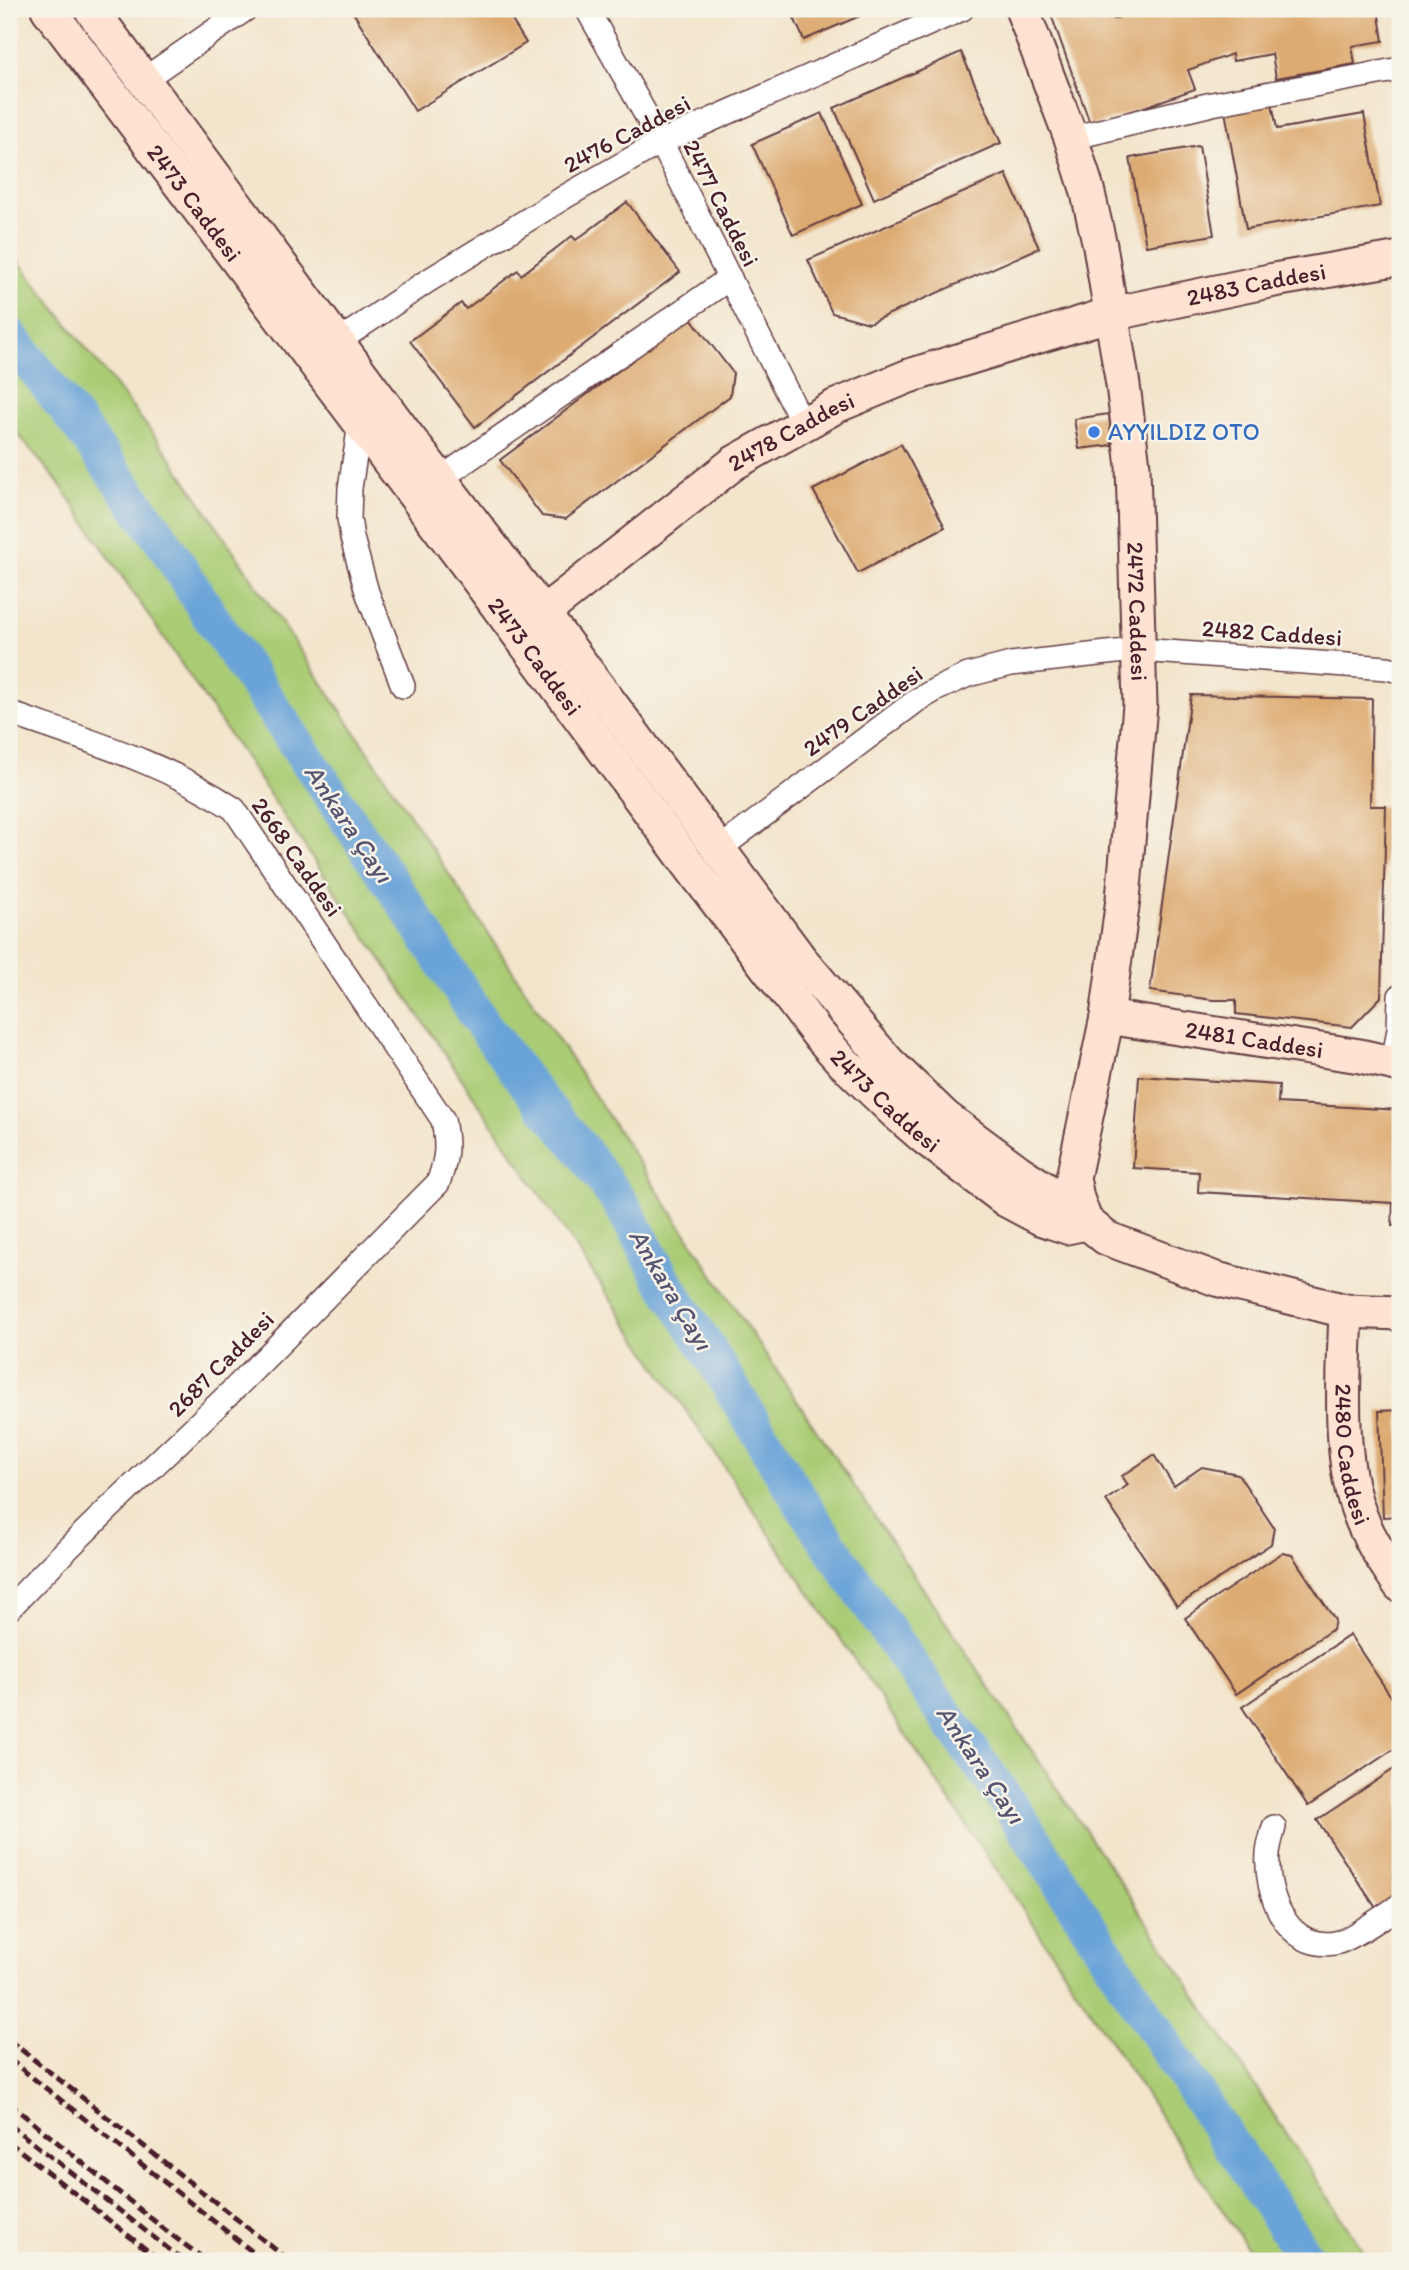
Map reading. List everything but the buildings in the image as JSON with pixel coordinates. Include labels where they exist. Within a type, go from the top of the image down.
[{"type":"street","name":"2473 Caddesi","points":[[48,9],[360,425],[719,849],[801,960],[888,1062],[946,1116],[1054,1195],[1106,1238],[1216,1279],[1346,1311],[1400,1313]]},
{"type":"street","name":"2473 Caddesi","points":[[91,9],[440,479],[530,623],[701,881],[817,1033],[842,1061],[925,1138],[1006,1200],[1040,1218],[1067,1227],[1086,1223]]},
{"type":"street","points":[[144,80],[246,9]]},
{"type":"street","name":"2477 Caddesi","points":[[587,9],[661,142],[803,424]]},
{"type":"street","name":"2476 Caddesi","points":[[337,342],[426,282],[661,142],[962,9]]},
{"type":"street","name":"2472 Caddesi","points":[[1022,9],[1071,138],[1087,189],[1100,246],[1133,466],[1140,705],[1123,899],[1107,1017],[1073,1178],[1086,1223]]},
{"type":"street","points":[[1071,138],[1212,104],[1400,69]]},
{"type":"street","name":"2483 Caddesi","points":[[1111,314],[1274,280],[1400,258]]},
{"type":"street","points":[[440,479],[730,278]]},
{"type":"street","name":"2478 Caddesi","points":[[530,623],[734,463],[836,406],[909,376],[1111,314]]},
{"type":"street","points":[[360,425],[350,488],[349,519],[352,538],[367,592],[403,686]]},
{"type":"street","name":"2482 Caddesi","points":[[1140,650],[1400,671]]},
{"type":"street","name":"2479 Caddesi","points":[[719,849],[916,701],[937,689],[968,675],[1011,664],[1140,650]]},
{"type":"street","name":"2668 Caddesi","points":[[9,713],[138,758],[204,788],[234,808],[443,1121],[447,1142]]},
{"type":"street","points":[[1397,1065],[1400,996]]},
{"type":"street","name":"2481 Caddesi","points":[[1107,1017],[1360,1056],[1397,1065]]},
{"type":"street","name":"2687 Caddesi","points":[[9,1609],[56,1558],[234,1388],[438,1183],[446,1163],[447,1142]]},
{"type":"street","name":"2480 Caddesi","points":[[1346,1311],[1343,1386],[1348,1474],[1360,1515],[1376,1549],[1400,1585]]},
{"type":"street","points":[[1274,1827],[1268,1854],[1270,1880],[1284,1922],[1305,1939],[1336,1943],[1400,1905]]},
{"type":"green space","points":[[9,249],[167,452],[1370,2261],[1256,2261],[1013,1894],[61,486],[9,423]]},
{"type":"waterway","name":"Ankara Çayı","points":[[9,335],[159,535],[210,616],[416,920],[481,1022],[623,1207],[660,1275],[804,1507],[1024,1826],[1308,2261]]},
{"type":"railway","points":[[9,2040],[290,2261]]},
{"type":"railway","points":[[9,2059],[264,2261]]},
{"type":"railway","points":[[9,2103],[207,2261]]},
{"type":"railway","points":[[9,2124],[184,2261]]},
{"type":"railway","points":[[9,2142],[161,2261]]},
{"type":"place","name":"AYYILDIZ OTO","points":[[1094,432]]}]
